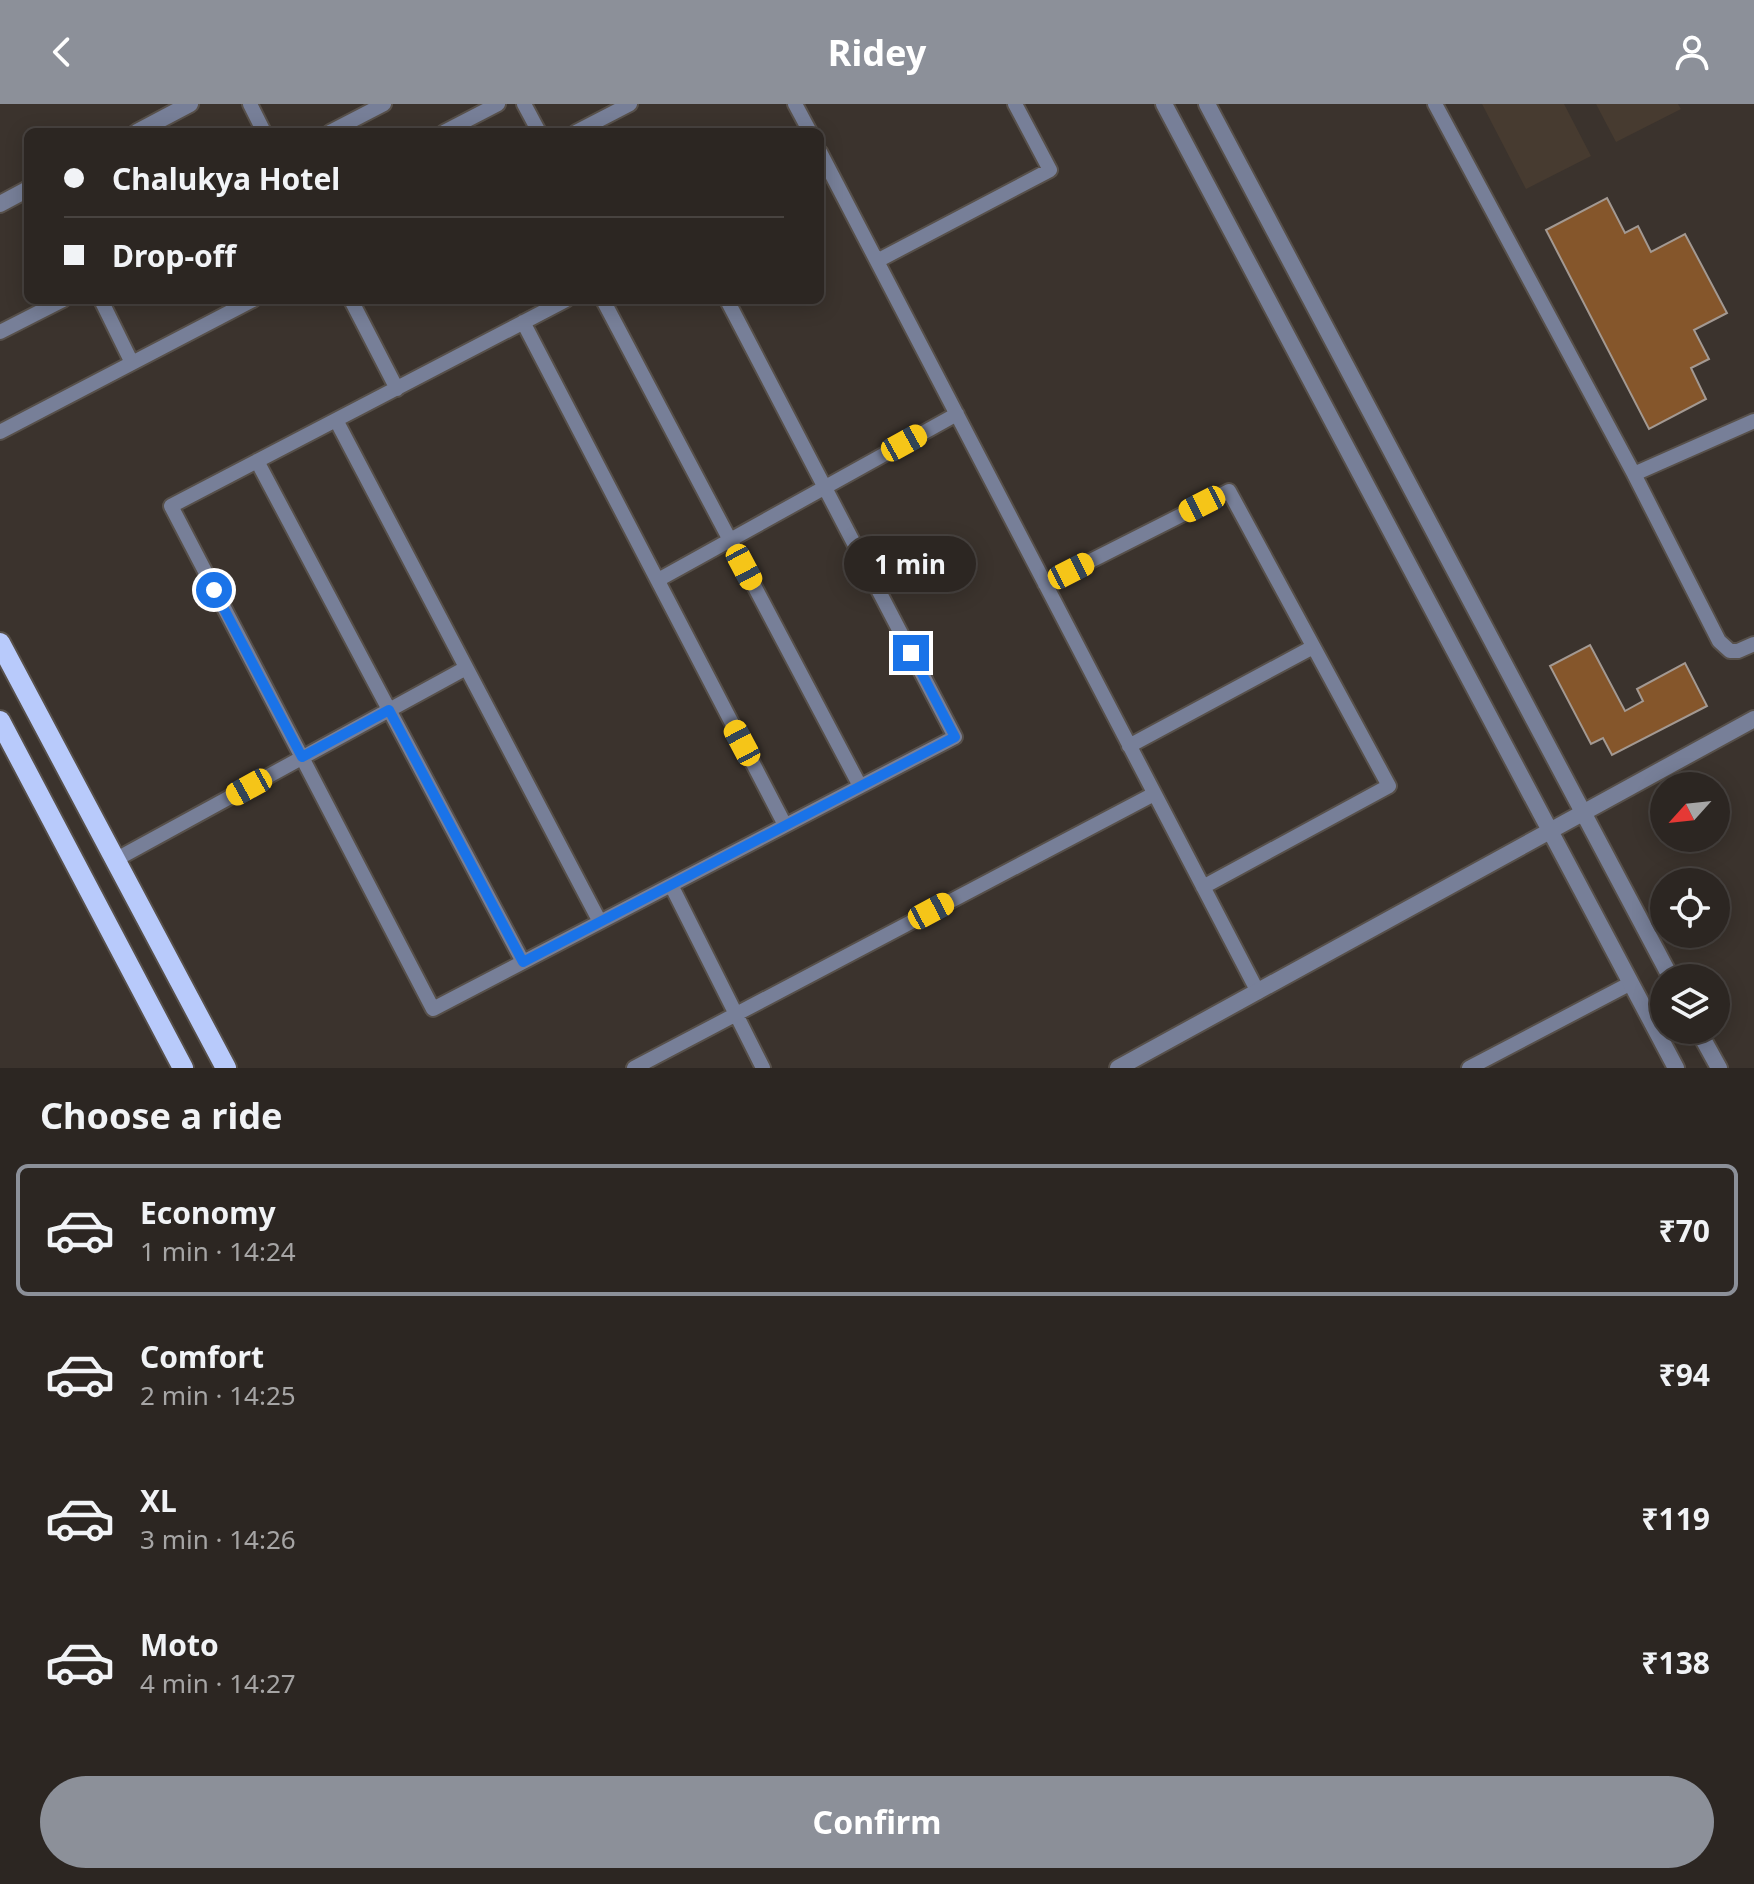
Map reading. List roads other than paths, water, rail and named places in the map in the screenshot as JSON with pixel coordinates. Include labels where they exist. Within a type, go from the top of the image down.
[{"type":"main road","points":[[0,643],[226,1068]]},
{"type":"main road","points":[[0,721],[183,1068]]},
{"type":"street","points":[[145,128],[190,104]]},
{"type":"street","points":[[1164,104],[1676,1068]]},
{"type":"street","points":[[1207,104],[1664,964]]},
{"type":"street","points":[[0,204],[24,191]]},
{"type":"street","points":[[1118,1068],[1754,719]]},
{"type":"street","points":[[1706,1044],[1719,1068]]},
{"type":"lane","points":[[250,104],[262,128]]},
{"type":"lane","points":[[338,128],[384,104]]},
{"type":"lane","points":[[452,128],[498,104]]},
{"type":"lane","points":[[524,104],[537,128]]},
{"type":"lane","points":[[584,128],[630,104]]},
{"type":"lane","points":[[795,104],[808,128]]},
{"type":"lane","points":[[877,261],[1050,170],[1015,104]]},
{"type":"lane","points":[[1435,104],[1634,474],[1719,641],[1730,651],[1754,644]]},
{"type":"lane","points":[[824,160],[1258,992]]},
{"type":"lane","points":[[0,332],[55,304]]},
{"type":"lane","points":[[103,304],[132,363]]},
{"type":"lane","points":[[0,432],[245,304]]},
{"type":"lane","points":[[353,304],[397,389]]},
{"type":"lane","points":[[558,304],[171,506],[433,1009],[955,737],[729,304]]},
{"type":"lane","points":[[605,304],[860,786]]},
{"type":"lane","points":[[523,322],[785,825]]},
{"type":"lane","points":[[658,580],[957,414]]},
{"type":"lane","points":[[336,420],[600,922]]},
{"type":"lane","points":[[1634,474],[1754,421]]},
{"type":"lane","points":[[257,461],[523,962]]},
{"type":"lane","points":[[1045,584],[1229,491],[1389,786],[1203,887]]},
{"type":"lane","points":[[1129,746],[1313,647]]},
{"type":"lane","points":[[115,860],[466,668]]},
{"type":"lane","points":[[634,1068],[1154,794]]},
{"type":"lane","points":[[671,885],[763,1068]]},
{"type":"lane","points":[[1469,1068],[1631,983]]}]
